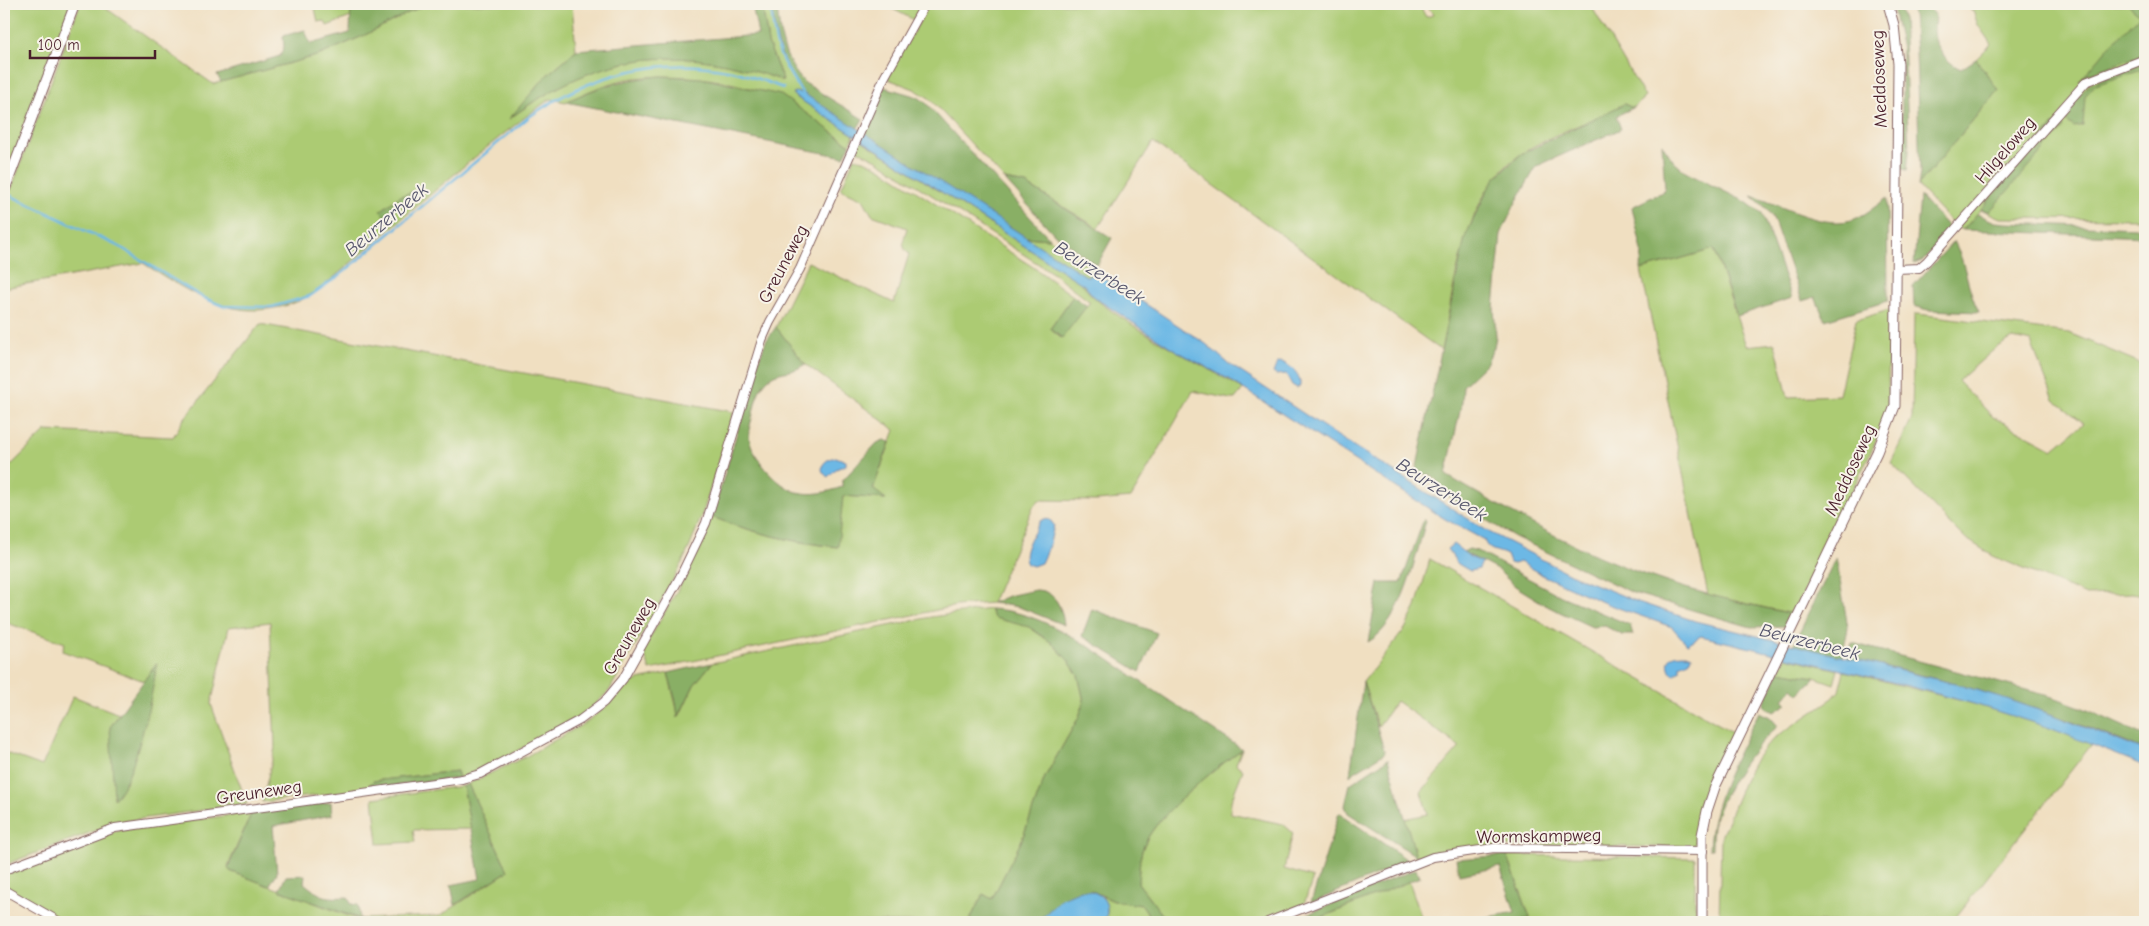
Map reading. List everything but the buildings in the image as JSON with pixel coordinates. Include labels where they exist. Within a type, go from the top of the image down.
[{"type":"street","points":[[5,186],[75,4]]},
{"type":"street","name":"Greuneweg","points":[[4,870],[115,828],[462,779],[480,774],[562,731],[604,702],[623,679],[695,547],[713,502],[762,340],[800,269],[884,78],[925,4]]},
{"type":"street","name":"Meddoseweg","points":[[1702,922],[1702,835],[1715,787],[1789,636],[1893,415],[1896,396],[1898,269],[1898,64],[1894,25],[1888,4]]},
{"type":"street","name":"Hilgeloweg","points":[[1898,269],[1918,268],[1928,261],[2086,82],[2145,59]]},
{"type":"street","name":"Wormskampweg","points":[[1268,922],[1434,857],[1494,848],[1703,851]]},
{"type":"street","points":[[4,890],[60,922]]},
{"type":"green space","points":[[4,4],[73,4],[8,175],[4,175]]},
{"type":"green space","points":[[80,4],[100,4],[213,84],[320,55],[426,4],[572,4],[576,50],[546,76],[512,117],[545,95],[577,78],[609,67],[642,60],[675,58],[710,61],[745,68],[783,80],[768,43],[762,4],[772,4],[774,28],[783,61],[803,93],[793,95],[854,135],[850,145],[835,134],[766,94],[743,86],[709,79],[673,76],[623,80],[608,84],[566,102],[551,99],[547,101],[462,168],[334,277],[315,292],[294,303],[276,308],[257,310],[226,306],[183,288],[143,263],[4,288],[4,202],[12,187]]},
{"type":"green space","points":[[314,4],[351,4],[351,17],[327,26],[325,21],[318,22]]},
{"type":"green space","points":[[351,4],[377,4],[378,6],[385,4],[426,4],[320,55],[221,82],[217,75],[280,56],[284,47],[283,36],[305,30],[310,44],[350,33]]},
{"type":"green space","points":[[752,4],[762,4],[768,43],[783,81],[745,69],[709,61],[674,58],[640,60],[608,67],[575,79],[542,97],[509,119],[546,76],[576,50],[758,35]]},
{"type":"green space","points":[[772,4],[777,4],[781,36],[787,56],[798,74],[805,83],[863,119],[857,129],[820,106],[803,93],[795,82],[780,51]]},
{"type":"green space","points":[[883,4],[923,4],[914,20]]},
{"type":"green space","points":[[930,4],[1419,4],[1426,17],[1433,15],[1427,4],[1590,4],[1645,97],[1633,108],[1624,104],[1545,140],[1521,154],[1501,171],[1486,192],[1464,243],[1441,350],[1153,142],[1098,228],[1026,184],[1005,180],[929,98],[914,89],[888,79],[890,71]]},
{"type":"green space","points":[[1892,4],[1897,4],[1903,17],[1909,152],[1907,170],[1902,169],[1902,49]]},
{"type":"green space","points":[[1909,4],[1924,4],[1935,14],[1935,39],[1942,53],[1949,61],[1961,69],[1976,59],[1998,90],[1918,186],[1920,173],[1916,52],[1913,14]]},
{"type":"green space","points":[[2127,4],[2145,4],[2145,54],[2088,74],[2079,82],[2106,50],[2140,15]]},
{"type":"green space","points":[[2128,4],[2145,19],[2145,219],[2000,218],[1981,209],[1963,230],[1955,226],[1918,186],[1998,90],[1976,59],[1991,44],[1978,25],[1973,11],[1971,11],[1969,5]]},
{"type":"green space","points":[[2145,63],[2145,69],[2095,85],[2085,96],[2083,125],[2074,127],[2061,117],[2090,84]]},
{"type":"green space","points":[[661,76],[701,78],[781,95],[850,145],[844,157],[566,102],[612,84]]},
{"type":"green space","points":[[884,87],[918,97],[925,102],[1050,239],[1025,237],[864,133]]},
{"type":"green space","points":[[1624,104],[1633,108],[1616,116],[1621,129],[1537,166],[1515,204],[1501,234],[1494,308],[1496,336],[1494,347],[1486,364],[1463,386],[1462,402],[1446,475],[1512,513],[1602,558],[1645,575],[1687,588],[1729,600],[1793,614],[1787,626],[1751,627],[1633,593],[1515,537],[1451,498],[1432,475],[1416,471],[1465,237],[1488,189],[1495,178],[1521,154]]},
{"type":"green space","points":[[2057,121],[2064,127],[1989,212],[1981,209]]},
{"type":"green space","points":[[861,140],[1084,285],[1092,296],[1131,324],[1243,389],[1235,399],[1193,391],[1131,498],[1096,501],[1039,500],[1033,507],[992,603],[956,606],[650,670],[643,650],[685,577],[712,517],[773,536],[837,547],[843,496],[885,499],[873,489],[895,430],[805,364],[776,327],[808,262],[894,303],[909,254],[904,248],[907,228],[872,215],[863,199],[841,189],[854,158],[864,160],[880,168],[1033,267],[1073,296],[1050,329],[1061,338],[1090,302],[1057,276],[877,160],[857,150]]},
{"type":"green space","points":[[1662,144],[1674,162],[1687,173],[1746,202],[1762,214],[1792,298],[1737,316],[1714,249],[1641,270],[1642,251],[1632,207],[1665,189]]},
{"type":"green space","points":[[1005,180],[1026,184],[1112,238],[1097,265],[1056,236]]},
{"type":"green space","points":[[418,190],[387,218],[380,211],[400,196]]},
{"type":"green space","points":[[1752,196],[1804,216],[1832,222],[1857,218],[1887,198],[1888,301],[1825,320],[1815,297],[1802,301],[1773,218],[1766,208]]},
{"type":"green space","points":[[1920,196],[1951,230],[1922,261],[1914,264]]},
{"type":"green space","points":[[1977,214],[1995,222],[2005,223],[2139,228],[2145,229],[2145,237],[1963,230]]},
{"type":"green space","points":[[1025,237],[1050,239],[1094,270],[1094,274],[1086,276]]},
{"type":"green space","points":[[1954,241],[1979,312],[1928,310],[1914,306],[1913,286]]},
{"type":"green space","points":[[1714,249],[1746,346],[1775,343],[1788,397],[1839,395],[1856,320],[1889,310],[1888,416],[1793,614],[1708,595],[1641,270]]},
{"type":"green space","points":[[1073,296],[1087,306],[1062,338],[1050,329]]},
{"type":"green space","points":[[1914,315],[2069,333],[2145,365],[2145,595],[2132,593],[2086,595],[1993,556],[1962,536],[1891,463],[1912,418]],"holes":[[[2013,338],[2031,342],[2054,400],[2084,423],[2053,449],[1993,417],[1958,381],[1997,347]]]},
{"type":"green space","points":[[260,324],[734,412],[704,509],[690,546],[678,571],[609,691],[584,715],[489,766],[459,778],[457,771],[373,781],[371,789],[262,802],[275,748],[270,622],[229,627],[211,704],[247,804],[118,822],[4,865],[4,752],[42,766],[73,696],[119,714],[110,728],[126,783],[150,699],[156,664],[144,681],[62,651],[65,643],[4,622],[4,472],[46,431],[173,437],[184,419]]},
{"type":"green space","points":[[776,327],[805,364],[800,368],[768,379],[756,399],[749,428],[750,441],[759,460],[773,477],[789,489],[803,493],[820,493],[842,487],[842,481],[877,443],[884,440],[890,442],[873,489],[886,499],[843,496],[838,547],[774,536],[712,517],[758,362],[766,341]]},
{"type":"green space","points":[[1424,519],[1426,521],[1412,570],[1399,605],[1380,633],[1368,642],[1379,583],[1401,583]]},
{"type":"green space","points":[[1469,549],[1477,551],[1561,596],[1630,625],[1633,635],[1622,635],[1605,626],[1592,627],[1549,607],[1515,586],[1499,571],[1463,552]]},
{"type":"green space","points":[[1836,557],[1848,628],[1842,657],[1793,646]]},
{"type":"green space","points":[[1430,559],[1734,733],[1700,800],[1695,845],[1691,847],[1512,846],[1416,856],[1405,819],[1428,814],[1421,792],[1460,747],[1396,701],[1378,727],[1363,682],[1405,629],[1416,607]]},
{"type":"green space","points":[[1035,590],[1052,596],[1059,606],[1064,625],[1019,607],[992,603],[1008,596]]},
{"type":"green space","points":[[990,609],[991,613],[1029,627],[1052,643],[1068,660],[1078,675],[1084,701],[1079,717],[1045,777],[1021,842],[992,899],[983,894],[969,922],[64,922],[4,886],[4,875],[115,831],[252,812],[228,866],[230,871],[357,919],[440,916],[508,871],[468,784],[525,757],[585,723],[606,707],[622,684],[668,673],[679,717],[694,685],[712,663],[931,617]]},
{"type":"green space","points":[[990,609],[1010,611],[1030,617],[1050,625],[1090,647],[1242,749],[1187,793],[1161,820],[1144,845],[1140,859],[1138,883],[1168,922],[1149,922],[1147,912],[1142,905],[1114,901],[1090,890],[1040,918],[1037,922],[969,922],[983,894],[992,899],[1021,842],[1045,777],[1079,717],[1084,701],[1078,675],[1068,660],[1052,643],[1029,627],[994,618]]},
{"type":"green space","points":[[1092,609],[1157,633],[1140,672],[1082,636]]},
{"type":"green space","points":[[1852,643],[2056,698],[2145,736],[2145,751],[2078,724],[1993,695],[1848,659]]},
{"type":"green space","points":[[1786,657],[1838,670],[1834,684],[1814,677],[1779,671]]},
{"type":"green space","points":[[157,663],[152,694],[136,756],[122,789],[114,799],[110,727]]},
{"type":"green space","points":[[712,663],[694,685],[678,718],[676,702],[668,673]]},
{"type":"green space","points":[[1779,671],[1814,677],[1814,679],[1798,694],[1792,688],[1783,699],[1787,704],[1774,712],[1765,707],[1764,703]]},
{"type":"green space","points":[[1844,671],[1974,704],[2047,727],[2092,744],[1952,922],[1719,922],[1721,837],[1744,781],[1757,757],[1773,739],[1833,698],[1839,691]]},
{"type":"green space","points":[[1363,682],[1385,753],[1350,775]]},
{"type":"green space","points":[[1759,712],[1770,717],[1778,726],[1757,746],[1732,782],[1714,822],[1712,849],[1709,849],[1715,813],[1726,779]]},
{"type":"green space","points":[[1242,749],[1236,764],[1243,770],[1231,801],[1230,813],[1283,824],[1293,833],[1284,869],[1313,878],[1304,904],[1278,915],[1253,922],[1168,922],[1138,883],[1140,859],[1144,845],[1161,820],[1187,793]]},
{"type":"green space","points":[[1388,759],[1416,856],[1348,813],[1345,806],[1350,784]]},
{"type":"green space","points":[[457,771],[459,778],[371,789],[370,784],[373,781]]},
{"type":"green space","points":[[468,784],[508,871],[455,905],[451,885],[480,879],[463,786]]},
{"type":"green space","points":[[463,786],[471,829],[413,830],[415,842],[378,844],[373,798]]},
{"type":"green space","points":[[331,802],[332,815],[273,826],[277,873],[269,886],[230,871],[228,868],[252,812]]},
{"type":"green space","points":[[1339,813],[1409,861],[1311,903]]},
{"type":"green space","points":[[1507,855],[1695,858],[1695,922],[1517,922],[1530,917]]},
{"type":"green space","points":[[1507,855],[1530,918],[1517,922],[1461,922],[1515,912],[1500,867],[1459,875],[1456,859]]},
{"type":"green space","points":[[1416,869],[1420,877],[1310,922],[1305,922],[1303,916]]},
{"type":"green space","points":[[305,875],[304,883],[315,892],[329,897],[348,897],[351,904],[358,905],[360,919],[279,890],[286,876]]},
{"type":"green space","points":[[1409,881],[1423,922],[1311,922]]},
{"type":"green space","points":[[1102,896],[1114,901],[1142,905],[1147,912],[1149,922],[1104,922],[1107,909]]},
{"type":"water","name":"Beurzerbeek","points":[[794,92],[803,93],[1086,276],[1099,275],[1132,295],[1206,344],[1229,364],[1339,437],[1489,532],[1570,574],[1638,602],[1695,621],[1956,684],[2007,699],[2145,751],[2145,766],[2047,727],[1908,686],[1701,636],[1687,644],[1672,627],[1607,604],[1544,576],[1520,562],[1510,563],[1507,555],[1490,549],[1484,540],[1445,519],[1228,379],[1175,350],[1095,298],[1084,285],[793,95]]},
{"type":"water","points":[[1282,362],[1297,374],[1300,386],[1297,388],[1292,385],[1286,374],[1276,375],[1273,373],[1277,363]]},
{"type":"water","points":[[836,457],[846,461],[846,465],[836,469],[828,477],[822,471],[823,465],[828,460]]},
{"type":"water","points":[[1044,519],[1050,520],[1054,525],[1050,543],[1041,563],[1033,566],[1027,564],[1025,554],[1040,521]]},
{"type":"water","points":[[1453,544],[1470,557],[1482,562],[1479,569],[1470,571],[1458,564],[1447,549]]},
{"type":"water","points":[[1687,654],[1692,656],[1691,660],[1680,665],[1680,670],[1674,675],[1669,668],[1670,659],[1675,655]]},
{"type":"water","points":[[1081,890],[1094,892],[1103,899],[1107,909],[1104,922],[1037,922],[1062,898]]},
{"type":"waterway","points":[[771,4],[779,52],[788,71],[803,94]]},
{"type":"waterway","name":"Beurzerbeek","points":[[5,193],[120,247],[202,297],[223,306],[272,307],[310,296],[340,275],[529,117],[575,90],[626,72],[652,67],[678,66],[732,71],[783,88]]}]
